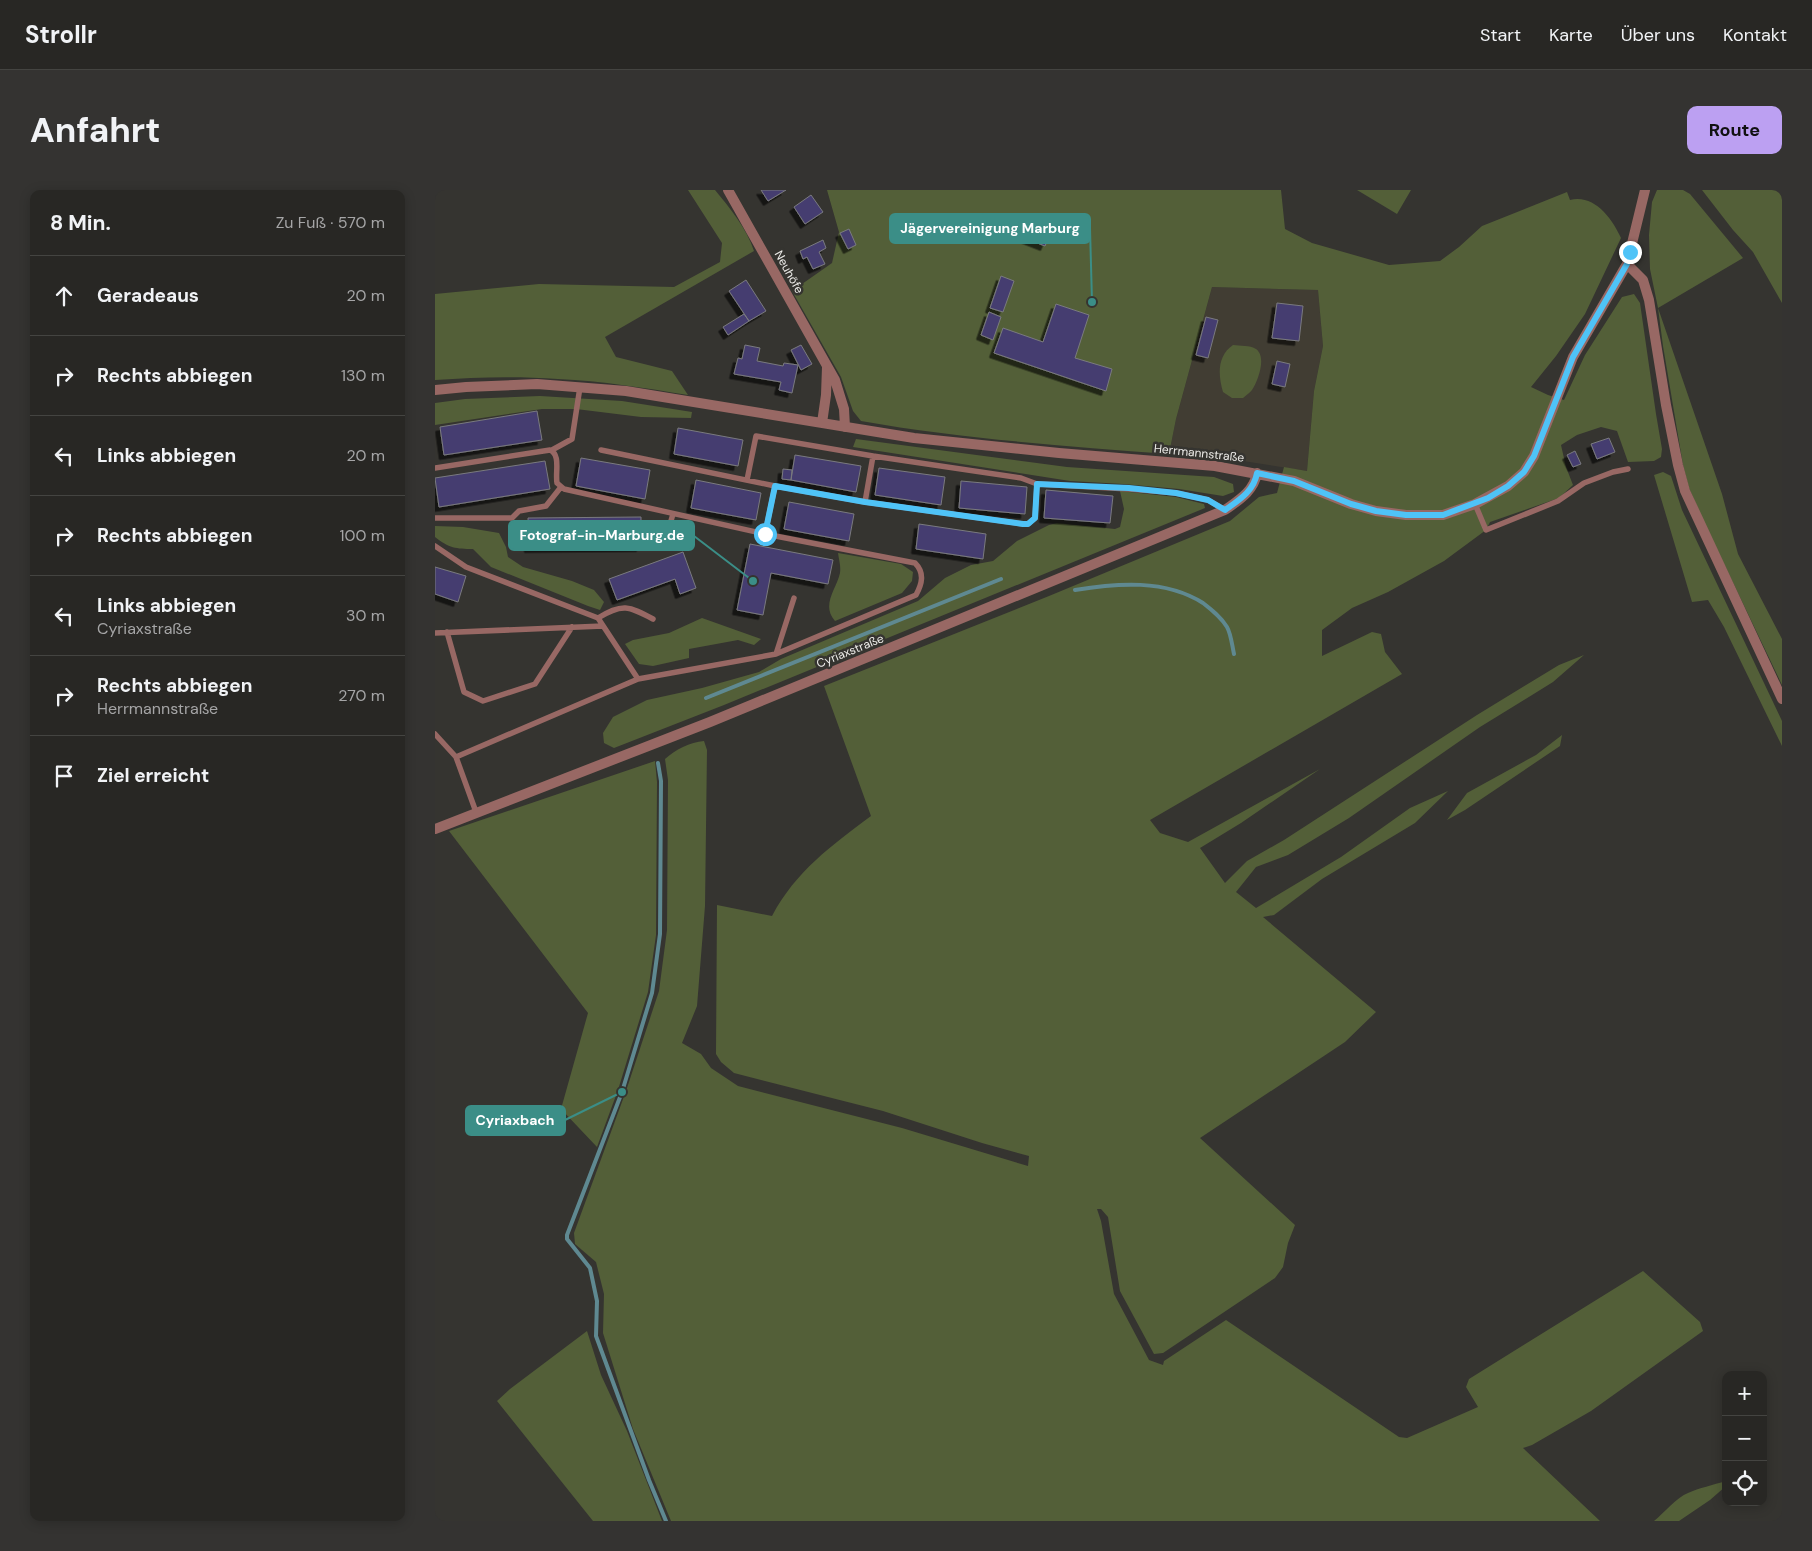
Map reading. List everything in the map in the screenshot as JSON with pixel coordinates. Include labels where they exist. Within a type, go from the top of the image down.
[{"type":"street","name":"Neuhöfe","points":[[728,190],[839,389],[844,409],[845,426]]},
{"type":"street","name":"Herrmannstraße","points":[[435,390],[537,384],[626,392],[695,401],[924,439],[1215,466],[1294,481],[1351,504],[1376,511],[1406,515],[1443,515],[1475,504],[1508,486],[1524,472],[1534,456],[1573,357],[1627,264],[1645,190]]},
{"type":"street","points":[[1627,264],[1643,280],[1649,300],[1666,405],[1685,490],[1782,699]]},
{"type":"street","points":[[822,423],[827,367]]},
{"type":"street","name":"Cyriaxstraße","points":[[435,829],[710,722],[1225,510],[1247,494],[1255,482],[1257,473]]},
{"type":"lane","points":[[435,468],[545,449],[552,450],[572,439],[580,388]]},
{"type":"lane","points":[[747,480],[756,436],[1021,478],[1037,484],[1129,488],[1176,493],[1208,500],[1225,510]]},
{"type":"lane","points":[[456,757],[638,679],[776,654],[915,595],[921,586],[922,576],[919,567],[915,563],[765,534],[564,489],[557,483],[556,455],[552,450]]},
{"type":"lane","points":[[601,450],[775,486],[865,502],[1023,524],[1028,524],[1035,518],[1037,484]]},
{"type":"lane","points":[[865,502],[873,456]]},
{"type":"lane","points":[[1475,504],[1486,530],[1558,501],[1584,483],[1627,469]]},
{"type":"lane","points":[[435,518],[512,518],[519,511],[546,506],[561,486]]},
{"type":"lane","points":[[765,534],[775,486]]},
{"type":"lane","points":[[646,534],[664,534],[668,531],[673,514]]},
{"type":"lane","points":[[435,546],[466,567],[597,618],[638,679]]},
{"type":"lane","points":[[776,654],[794,598]]},
{"type":"lane","points":[[597,618],[611,610],[625,606],[633,608],[653,619]]},
{"type":"lane","points":[[435,633],[603,626]]},
{"type":"lane","points":[[447,632],[464,692],[483,701],[535,684],[573,627]]},
{"type":"lane","points":[[435,734],[456,757],[476,812]]},
{"type":"shaded area","points":[[1212,287],[1318,290],[1323,346],[1314,391],[1307,471],[1224,458],[1169,454],[1176,419]]},
{"type":"green space","points":[[688,190],[715,190],[743,227],[754,251],[605,337],[616,357],[672,371],[688,395],[607,383],[543,378],[496,377],[435,380],[435,294],[539,284],[674,287],[720,262],[722,243]]},
{"type":"green space","points":[[827,190],[1281,190],[1285,229],[1312,243],[1389,265],[1440,261],[1482,226],[1567,192],[1570,200],[1579,199],[1594,204],[1613,223],[1621,238],[1585,314],[1556,356],[1531,387],[1564,400],[1585,355],[1622,297],[1634,294],[1640,303],[1662,449],[1661,457],[1654,461],[1628,462],[1617,431],[1601,427],[1577,435],[1561,445],[1566,467],[1573,485],[1559,498],[1490,522],[1486,530],[1444,561],[1388,592],[1352,608],[1322,630],[1322,656],[1372,632],[1381,634],[1385,652],[1402,674],[1150,820],[1160,833],[1188,842],[1320,769],[1241,823],[1200,848],[1225,883],[1247,861],[1284,840],[1477,715],[1559,665],[1584,655],[1553,682],[1480,727],[1349,818],[1288,855],[1256,867],[1236,892],[1256,908],[1341,857],[1410,808],[1448,791],[1415,823],[1322,879],[1274,915],[1263,917],[1376,1012],[1345,1042],[1200,1138],[1295,1225],[1288,1243],[1283,1267],[1275,1278],[1163,1353],[1154,1354],[1120,1291],[1108,1217],[1101,1209],[1097,1209],[1101,1221],[1114,1294],[1149,1360],[1163,1365],[1164,1361],[1226,1320],[1399,1437],[1407,1438],[1478,1407],[1466,1387],[1469,1379],[1643,1271],[1700,1322],[1703,1331],[1591,1411],[1532,1445],[1523,1448],[1600,1521],[671,1521],[633,1429],[603,1333],[604,1294],[596,1262],[575,1244],[574,1233],[626,1091],[659,991],[667,930],[668,780],[665,759],[693,743],[704,741],[707,750],[705,906],[697,1006],[682,1043],[701,1054],[711,1068],[738,1086],[902,1128],[1028,1166],[1029,1156],[883,1111],[734,1073],[721,1062],[716,1054],[717,905],[772,916],[803,872],[828,849],[871,816],[824,686],[1230,521],[1259,497],[1277,493],[1284,467],[1307,471],[1314,391],[1323,346],[1318,290],[1212,287],[1176,419],[1169,454],[937,433],[861,421],[853,411],[841,377],[792,291],[832,263],[839,232]]},
{"type":"green space","points":[[1357,190],[1411,190],[1397,214]]},
{"type":"green space","points":[[1657,190],[1683,190],[1690,194],[1743,258],[1658,308],[1650,269],[1649,235],[1652,202]]},
{"type":"green space","points":[[1702,190],[1782,190],[1782,303],[1753,252]]},
{"type":"green space","points":[[1658,308],[1722,494],[1738,554],[1782,639],[1782,685],[1689,488],[1683,465]]},
{"type":"green space","points":[[1233,345],[1254,348],[1261,358],[1257,381],[1251,391],[1243,398],[1232,398],[1223,392],[1221,386],[1221,360]]},
{"type":"green space","points":[[540,396],[622,401],[692,412],[691,418],[641,417],[576,409],[542,409],[435,425],[435,403],[465,399]]},
{"type":"green space","points":[[856,439],[1067,467],[1214,477],[1233,484],[1234,492],[1223,496],[1179,489],[1070,481],[853,447]]},
{"type":"green space","points":[[1663,472],[1671,476],[1682,510],[1782,721],[1782,746],[1724,627],[1708,600],[1692,602],[1654,475]]},
{"type":"green space","points":[[1120,491],[1176,497],[1204,504],[1205,508],[724,705],[614,748],[604,743],[603,733],[613,717],[647,700],[702,688],[759,672],[781,659],[918,601],[945,578],[971,565],[993,561],[1017,541],[1049,525],[1057,523],[1115,529],[1120,527],[1124,509]]},
{"type":"green space","points":[[435,526],[463,527],[499,533],[506,547],[508,557],[523,567],[572,581],[594,590],[604,602],[600,610],[491,567],[473,549],[462,549],[444,544],[435,537]]},
{"type":"green space","points":[[838,553],[901,564],[913,572],[912,581],[902,593],[835,621],[829,609],[829,603],[840,573]]},
{"type":"green space","points":[[702,618],[761,639],[754,645],[738,640],[689,649],[689,658],[653,666],[639,664],[625,644],[633,640],[669,633]]},
{"type":"green space","points":[[1562,735],[1560,746],[1447,820],[1467,793],[1536,755]]},
{"type":"green space","points":[[655,761],[657,782],[656,935],[648,992],[618,1090],[597,1147],[561,1109],[588,1013],[449,831]]},
{"type":"green space","points":[[587,1331],[601,1375],[627,1431],[662,1521],[593,1521],[497,1401]]},
{"type":"green space","points":[[1722,1482],[1722,1490],[1679,1521],[1654,1521],[1684,1495]]},
{"type":"building","points":[[761,190],[786,190],[768,201]]},
{"type":"building","points":[[811,195],[823,212],[805,224],[794,207]]},
{"type":"building","points":[[1028,222],[1051,232],[1045,246],[1022,237]]},
{"type":"building","points":[[849,229],[856,245],[848,249],[840,233]]},
{"type":"building","points":[[823,240],[826,248],[819,252],[825,264],[813,269],[807,257],[803,259],[800,251]]},
{"type":"building","points":[[1001,276],[1014,281],[1003,312],[990,308]]},
{"type":"building","points":[[746,280],[766,311],[749,321],[729,291]]},
{"type":"building","points":[[1277,303],[1303,306],[1299,341],[1272,338]]},
{"type":"building","points":[[1056,304],[1089,315],[1075,358],[1112,369],[1106,391],[994,353],[1003,328],[1043,342]]},
{"type":"building","points":[[989,312],[1001,317],[993,340],[981,335]]},
{"type":"building","points":[[744,314],[749,321],[728,335],[723,327]]},
{"type":"building","points":[[1206,317],[1218,320],[1208,358],[1196,355]]},
{"type":"building","points":[[745,345],[760,348],[757,361],[783,366],[784,363],[798,365],[792,393],[779,390],[781,382],[734,374],[738,358],[742,359]]},
{"type":"building","points":[[801,345],[812,364],[801,370],[791,350]]},
{"type":"building","points":[[1277,361],[1290,364],[1285,387],[1272,384]]},
{"type":"building","points":[[537,411],[542,440],[444,455],[440,427]]},
{"type":"building","points":[[678,428],[743,440],[738,466],[674,454]]},
{"type":"building","points":[[1609,438],[1615,452],[1597,459],[1591,444]]},
{"type":"building","points":[[1575,451],[1581,464],[1573,467],[1567,455]]},
{"type":"building","points":[[795,455],[861,466],[856,492],[791,480]]},
{"type":"building","points":[[581,458],[650,470],[645,499],[576,486]]},
{"type":"building","points":[[545,461],[550,489],[439,507],[435,478]]},
{"type":"building","points":[[879,468],[945,477],[941,505],[875,495]]},
{"type":"building","points":[[783,469],[792,470],[791,480],[782,479]]},
{"type":"building","points":[[696,480],[761,493],[756,520],[691,508]]},
{"type":"building","points":[[961,481],[1027,487],[1025,514],[959,508]]},
{"type":"building","points":[[1046,490],[1113,496],[1110,523],[1044,518]]},
{"type":"building","points":[[789,502],[854,514],[849,541],[784,529]]},
{"type":"building","points":[[641,517],[641,547],[529,548],[528,518]]},
{"type":"building","points":[[919,524],[986,534],[983,559],[916,549]]},
{"type":"building","points":[[750,544],[833,560],[828,584],[771,573],[763,615],[737,610]]},
{"type":"building","points":[[683,552],[696,588],[680,594],[675,579],[617,600],[609,579]]},
{"type":"building","points":[[435,567],[466,576],[458,602],[435,594]]},
{"type":"waterway","points":[[706,698],[1001,579]]},
{"type":"waterway","points":[[1075,590],[1107,586],[1141,585],[1157,586],[1188,595],[1203,603],[1225,623],[1234,654]]},
{"type":"waterway","points":[[658,763],[661,781],[660,934],[652,993],[622,1092],[567,1239],[590,1268],[597,1301],[596,1336],[666,1521]]},
{"type":"place","name":"Jägervereinigung Marburg","points":[[1092,302]]},
{"type":"place","name":"Fotograf-in-Marburg.de","points":[[753,581]]},
{"type":"place","name":"Cyriaxbach","points":[[622,1092]]},
{"type":"route","points":[[765,534],[775,486],[865,502],[1028,524],[1035,518],[1037,484],[1129,488],[1176,493],[1208,500],[1225,510],[1247,494],[1255,482],[1257,473],[1294,481],[1351,504],[1376,511],[1406,515],[1443,515],[1454,512],[1488,498],[1508,486],[1524,472],[1534,456],[1573,357],[1627,264],[1630,252]]}]
